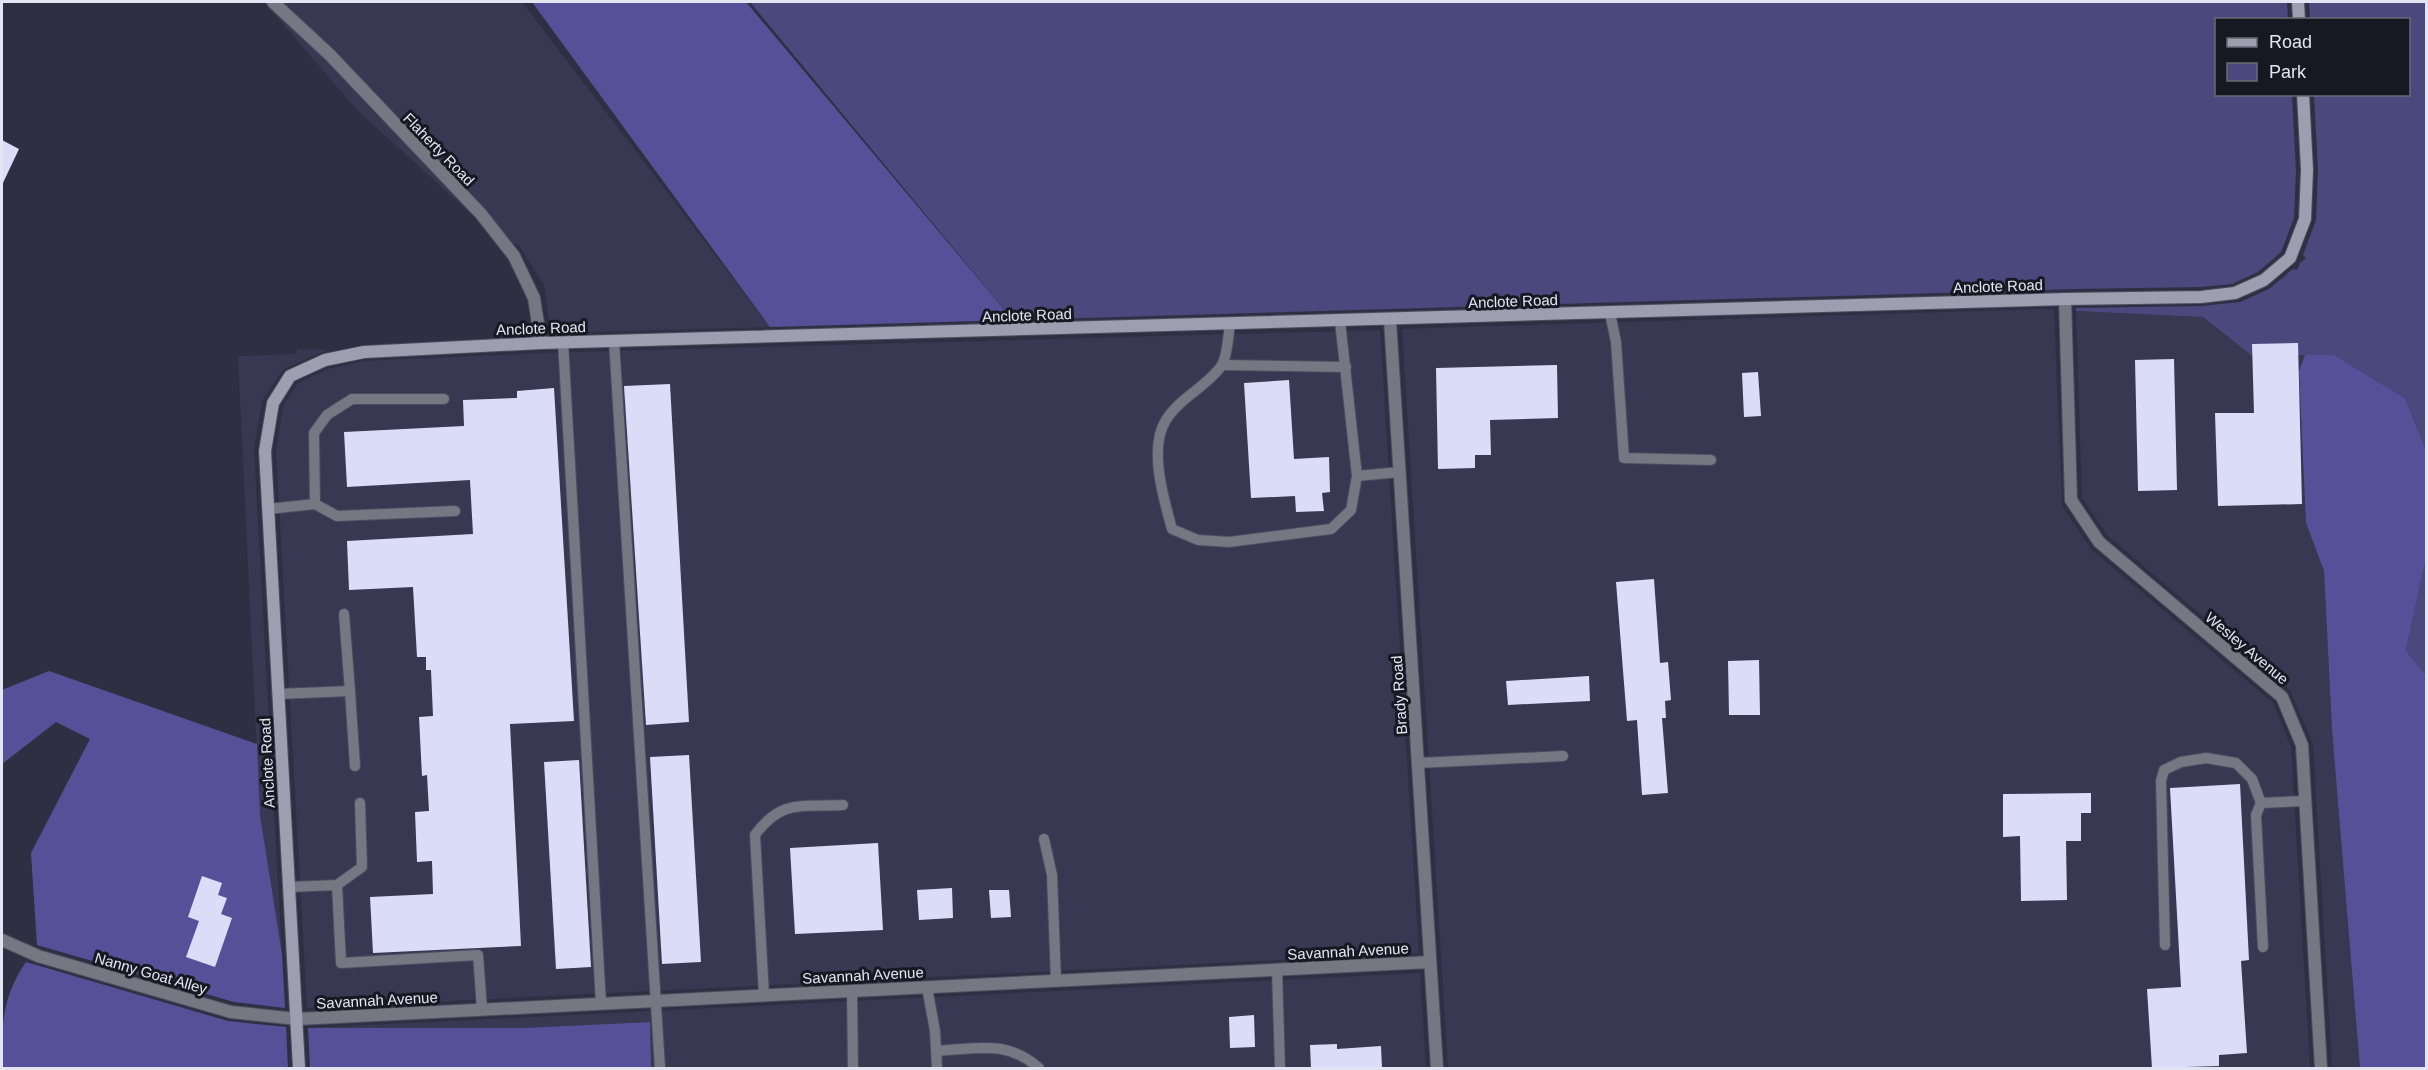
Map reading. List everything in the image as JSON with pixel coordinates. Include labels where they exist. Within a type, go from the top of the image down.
[{"type":"street","name":"Flaherty Road","points":[[273,2],[330,55],[481,214],[514,256],[534,298],[541,343]]},
{"type":"street","points":[[2298,2],[2299,18]]},
{"type":"street","name":"Anclote Road","points":[[299,1068],[265,451],[273,403],[290,376],[325,360],[364,352],[562,342],[2201,297],[2235,293],[2265,280],[2290,258],[2305,219],[2307,170],[2303,96]]},
{"type":"street","name":"Wesley Avenue","points":[[2065,299],[2071,500],[2099,543],[2282,697],[2302,745],[2321,1068]]},
{"type":"street","name":"Brady Road","points":[[1390,320],[1437,1068]]},
{"type":"street","name":"Nanny Goat Alley","points":[[2,940],[38,956],[231,1011],[297,1019]]},
{"type":"street","name":"Savannah Avenue","points":[[297,1019],[1430,962]]},
{"type":"lane","points":[[1610,313],[1616,342],[1624,458],[1711,460]]},
{"type":"lane","points":[[1230,324],[1222,364],[1182,401],[1165,421],[1158,445],[1161,488],[1172,529],[1198,540],[1229,542],[1331,529],[1351,510],[1358,476],[1340,321]]},
{"type":"lane","points":[[614,341],[660,1068]]},
{"type":"lane","points":[[562,342],[601,1004]]},
{"type":"lane","points":[[1222,364],[1346,368]]},
{"type":"lane","points":[[315,504],[314,433],[327,415],[352,399],[444,399]]},
{"type":"lane","points":[[1358,476],[1400,472]]},
{"type":"lane","points":[[268,508],[315,504],[337,516],[455,511]]},
{"type":"lane","points":[[344,614],[355,766]]},
{"type":"lane","points":[[278,694],[350,691]]},
{"type":"lane","points":[[1418,763],[1563,756]]},
{"type":"lane","points":[[2165,945],[2161,781],[2164,770],[2181,762],[2206,758],[2236,763],[2252,779],[2261,803],[2256,815],[2256,829],[2263,947]]},
{"type":"lane","points":[[2261,803],[2305,801]]},
{"type":"lane","points":[[289,887],[337,885],[362,867],[360,803]]},
{"type":"lane","points":[[764,995],[755,835],[767,819],[784,808],[843,805]]},
{"type":"lane","points":[[1044,840],[1052,875],[1056,981]]},
{"type":"lane","points":[[337,885],[341,963],[478,955],[482,1010]]},
{"type":"lane","points":[[1277,970],[1280,1068]]},
{"type":"lane","points":[[927,987],[935,1031],[937,1068]]},
{"type":"lane","points":[[852,991],[853,1068]]},
{"type":"lane","points":[[936,1051],[1000,1048],[1014,1051],[1039,1068]]},
{"type":"shaded area","points":[[264,2],[522,2],[770,327],[551,333],[544,285],[518,244],[502,242],[358,111]]},
{"type":"shaded area","points":[[532,2],[746,2],[1013,320],[770,327]]},
{"type":"shaded area","points":[[2054,310],[2062,506],[2091,549],[2273,703],[2291,747],[2310,1068],[1448,1068],[1402,329]]},
{"type":"shaded area","points":[[2076,311],[2203,317],[2251,355],[2305,355],[2299,371],[2306,523],[2324,571],[2332,730],[2360,1068],[2332,1068],[2313,744],[2290,690],[2108,536],[2082,498]]},
{"type":"shaded area","points":[[1380,330],[1419,953],[307,1008],[276,451],[283,406],[298,383],[328,369],[365,361],[542,353]]},
{"type":"shaded area","points":[[297,349],[327,350],[285,368],[281,372],[262,401],[254,449],[282,954],[260,815],[238,356],[297,354]]},
{"type":"shaded area","points":[[2305,355],[2334,355],[2405,398],[2426,450],[2426,559],[2406,650],[2426,676],[2426,1068],[2360,1068],[2332,730],[2324,571],[2306,523],[2299,371]]},
{"type":"shaded area","points":[[49,671],[257,744],[260,815],[282,954],[285,1008],[234,1002],[37,945],[31,853],[90,739],[56,722],[2,764],[2,690]]},
{"type":"shaded area","points":[[26,962],[228,1021],[286,1027],[288,1068],[2,1068],[5,1013],[12,987]]},
{"type":"shaded area","points":[[1420,973],[1426,1068],[651,1068],[649,1022],[524,1028],[308,1028]]},
{"type":"shaded area","points":[[650,1022],[651,1068],[310,1068],[308,1028],[524,1028]]},
{"type":"green space","points":[[750,2],[2287,2],[2288,18],[2215,18],[2215,96],[2292,96],[2296,171],[2294,218],[2281,252],[2258,272],[2232,284],[2201,287],[1013,320]]},
{"type":"green space","points":[[2309,2],[2426,2],[2426,450],[2405,398],[2334,355],[2251,355],[2203,317],[2076,311],[2076,308],[2201,306],[2240,302],[2269,289],[2293,269],[2297,270],[2306,258],[2303,255],[2316,220],[2318,170],[2314,96],[2410,96],[2410,18],[2310,18]]},
{"type":"green space","points":[[2426,559],[2426,676],[2406,650]]},
{"type":"building","points":[[2,140],[19,149],[2,185]]},
{"type":"building","points":[[2298,343],[2302,504],[2218,506],[2215,413],[2254,413],[2252,344]]},
{"type":"building","points":[[2174,359],[2177,490],[2138,491],[2135,360]]},
{"type":"building","points":[[1557,365],[1558,418],[1490,420],[1491,455],[1475,455],[1475,468],[1438,469],[1436,368]]},
{"type":"building","points":[[1758,372],[1761,416],[1744,417],[1742,373]]},
{"type":"building","points":[[1289,380],[1294,459],[1329,457],[1330,492],[1322,493],[1324,511],[1296,512],[1295,496],[1251,498],[1244,383]]},
{"type":"building","points":[[670,384],[689,722],[646,725],[624,386]]},
{"type":"building","points":[[554,388],[574,721],[510,724],[521,946],[373,953],[370,897],[433,894],[432,861],[417,862],[415,812],[429,811],[427,775],[422,776],[419,717],[433,716],[431,670],[426,670],[426,657],[417,657],[413,587],[349,590],[347,541],[473,534],[470,480],[347,487],[344,432],[464,426],[463,400],[517,398],[517,391]]},
{"type":"building","points":[[1654,579],[1660,663],[1668,662],[1671,700],[1665,701],[1666,718],[1662,718],[1668,793],[1642,795],[1637,720],[1627,721],[1616,582]]},
{"type":"building","points":[[1759,660],[1760,715],[1729,715],[1728,661]]},
{"type":"building","points":[[1589,676],[1590,701],[1508,705],[1506,681]]},
{"type":"building","points":[[689,755],[701,962],[662,964],[650,757]]},
{"type":"building","points":[[579,760],[591,967],[556,969],[544,762]]},
{"type":"building","points":[[2240,784],[2249,960],[2241,961],[2247,1053],[2219,1055],[2219,1066],[2152,1068],[2147,989],[2181,987],[2170,788]]},
{"type":"building","points":[[2091,793],[2091,813],[2081,813],[2081,841],[2066,841],[2067,900],[2021,901],[2020,836],[2003,837],[2003,794]]},
{"type":"building","points":[[878,843],[883,930],[795,934],[790,848]]},
{"type":"building","points":[[202,876],[222,883],[218,895],[227,898],[221,914],[232,918],[215,967],[186,957],[199,921],[188,917]]},
{"type":"building","points":[[952,888],[953,918],[919,920],[917,890]]},
{"type":"building","points":[[989,890],[1009,890],[1011,917],[991,918]]},
{"type":"building","points":[[1254,1015],[1255,1047],[1230,1048],[1229,1017]]},
{"type":"building","points":[[1337,1044],[1337,1049],[1381,1046],[1382,1068],[1311,1068],[1310,1045]]}]
